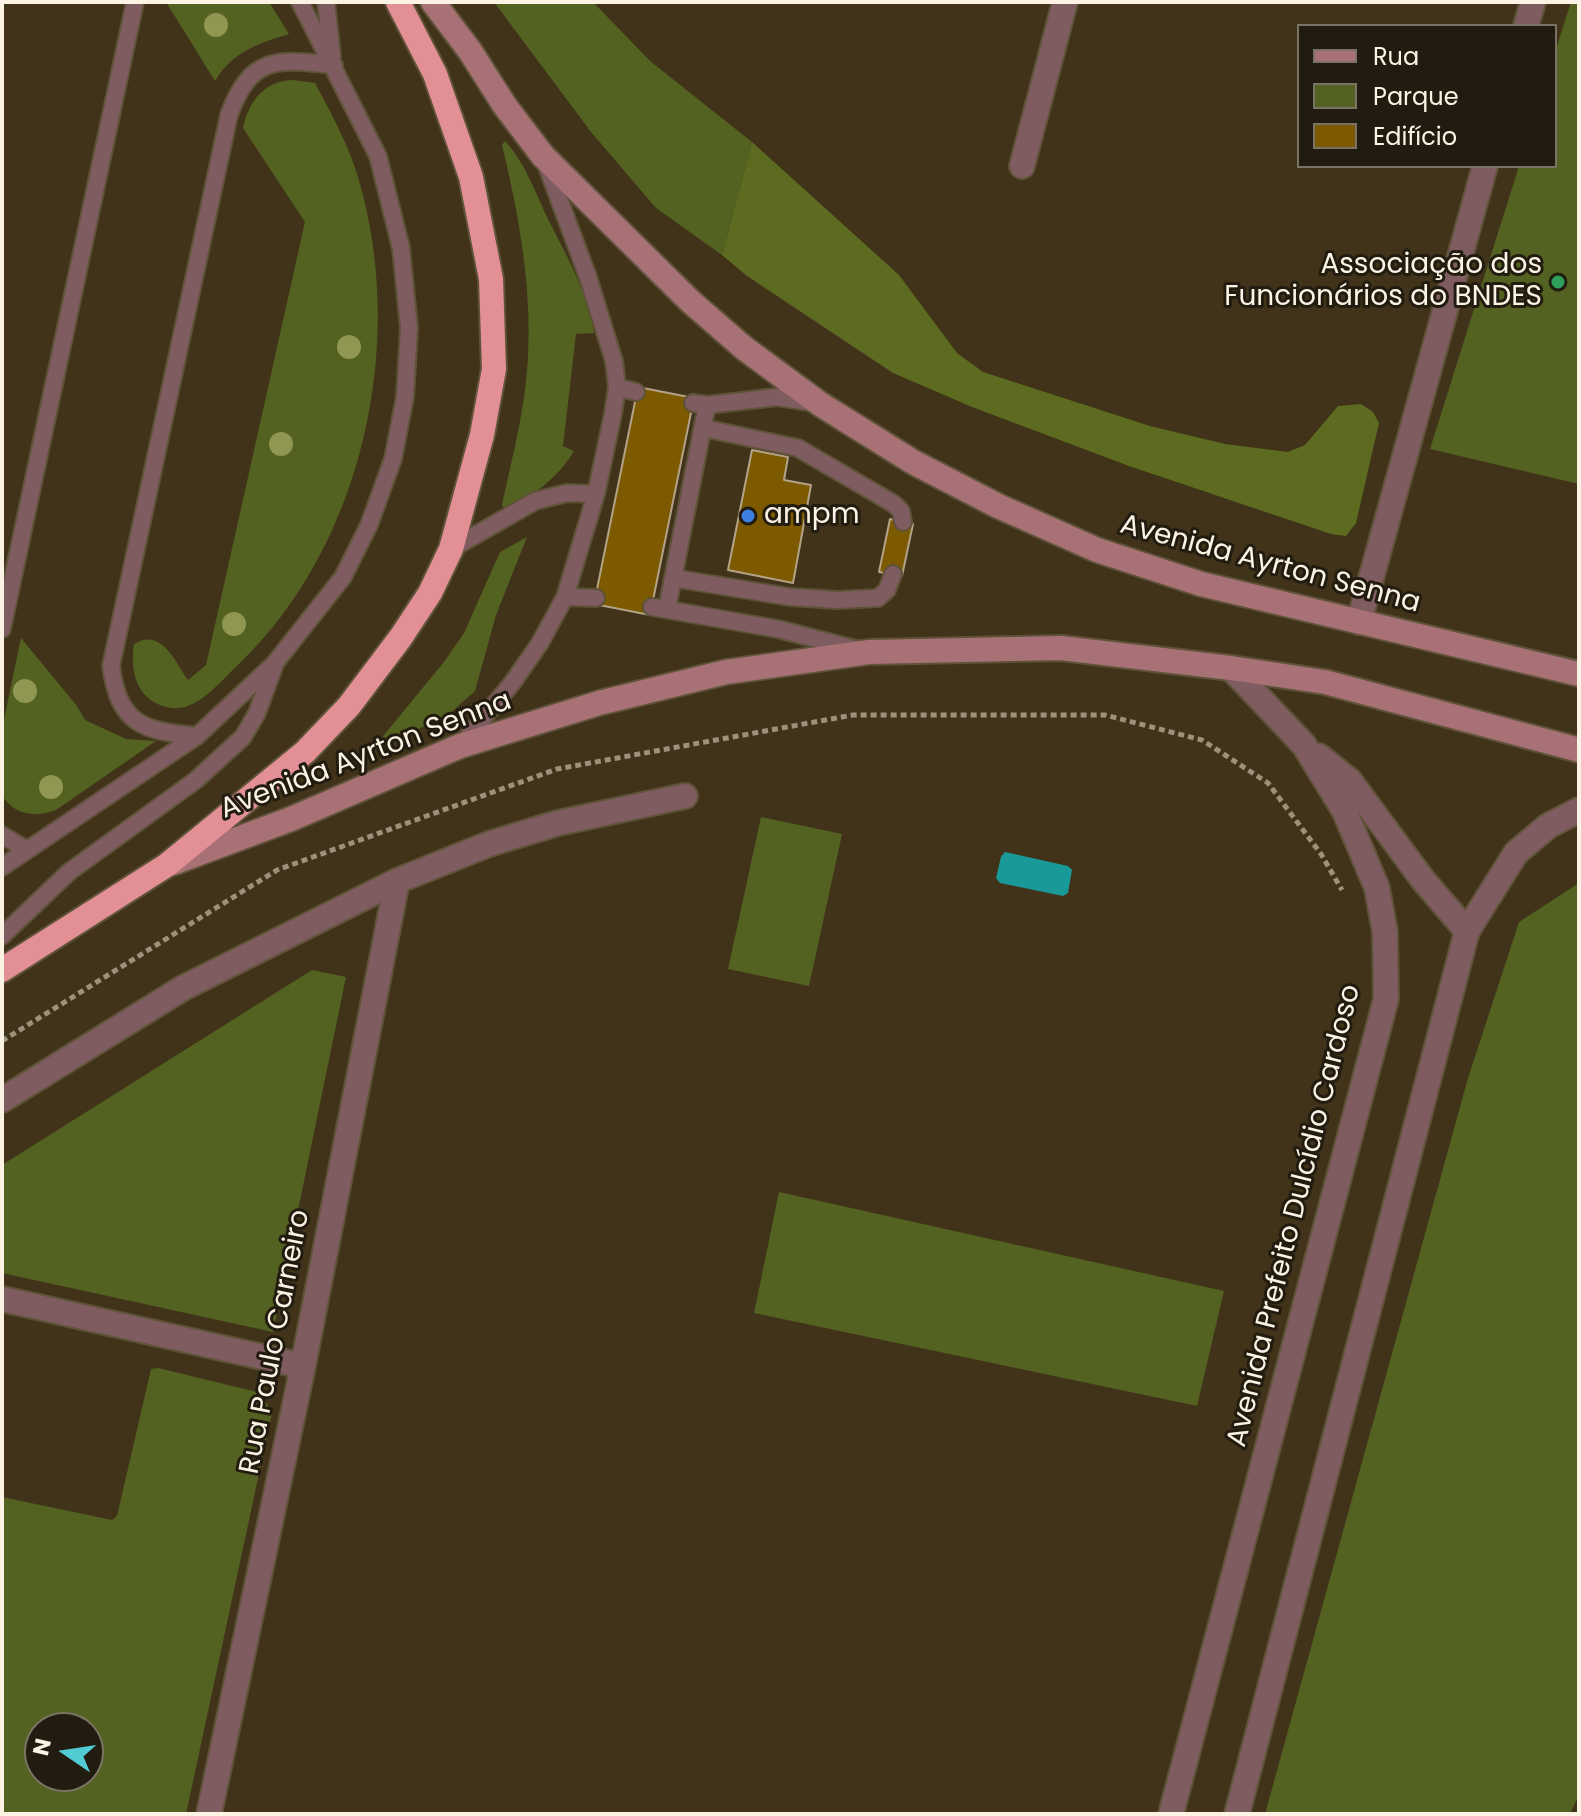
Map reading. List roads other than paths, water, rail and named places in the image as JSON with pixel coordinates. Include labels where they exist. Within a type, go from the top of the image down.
[{"type":"highway","name":"Avenida Ayrton Senna","points":[[2,970],[167,865],[305,752],[349,706],[415,615],[430,593],[451,549],[482,435],[494,369],[491,279],[471,177],[435,74],[398,2]]},
{"type":"main road","name":"Avenida Ayrton Senna","points":[[433,2],[543,156],[690,301],[744,348],[820,404],[913,462],[998,506],[1097,550],[1201,584],[1579,674]]},
{"type":"main road","name":"Avenida Ayrton Senna","points":[[167,865],[291,819],[460,746],[599,703],[726,672],[869,652],[1061,648],[1231,668],[1325,682],[1579,750]]},
{"type":"street","points":[[1022,166],[1065,2]]},
{"type":"street","points":[[1527,24],[1533,2]]},
{"type":"street","points":[[1359,622],[1484,168]]},
{"type":"street","name":"Avenida Prefeito Dulcídio Cardoso","points":[[1171,1814],[1386,999],[1385,932],[1377,888],[1345,812],[1304,745],[1231,668]]},
{"type":"street","points":[[1304,745],[1350,781],[1423,880],[1467,931]]},
{"type":"street","points":[[2,1100],[183,988],[397,881],[489,844],[558,823],[685,796]]},
{"type":"street","points":[[1237,1814],[1467,931],[1516,853],[1548,826],[1579,810]]},
{"type":"street","name":"Rua Paulo Carneiro","points":[[209,1814],[303,1366],[397,881]]},
{"type":"street","points":[[2,1299],[303,1366]]},
{"type":"lane","points":[[2,629],[135,2]]},
{"type":"lane","points":[[2,867],[197,736],[275,663],[343,577],[369,525],[393,459],[405,397],[409,328],[401,248],[378,156],[300,2]]},
{"type":"lane","points":[[326,2],[334,65]]},
{"type":"lane","points":[[197,736],[161,733],[132,719],[115,695],[111,666],[233,104],[253,73],[273,63],[296,61],[334,65]]},
{"type":"lane","points":[[460,746],[513,682],[540,643],[565,597],[596,494],[617,387],[605,326],[543,156]]},
{"type":"lane","points":[[617,387],[636,392]]},
{"type":"lane","points":[[820,404],[777,397],[700,404],[703,428],[673,578],[659,608],[778,629],[869,652]]},
{"type":"lane","points":[[703,428],[798,448],[894,504],[901,511],[903,522]]},
{"type":"lane","points":[[451,549],[535,501],[567,493],[596,494]]},
{"type":"lane","points":[[673,578],[790,597],[838,600],[878,598],[887,590],[893,574]]},
{"type":"lane","points":[[565,597],[596,598]]},
{"type":"lane","points":[[2,936],[69,872],[196,780],[243,737],[257,713],[275,663]]},
{"type":"lane","points":[[2,835],[27,850]]},
{"type":"water","points":[[1005,852],[1068,866],[1072,870],[1068,893],[1063,896],[1000,883],[996,878]]},
{"type":"place","name":"Associação dos Funcionários do BNDES","points":[[1558,282]]},
{"type":"place","name":"ampm","points":[[748,516]]}]
